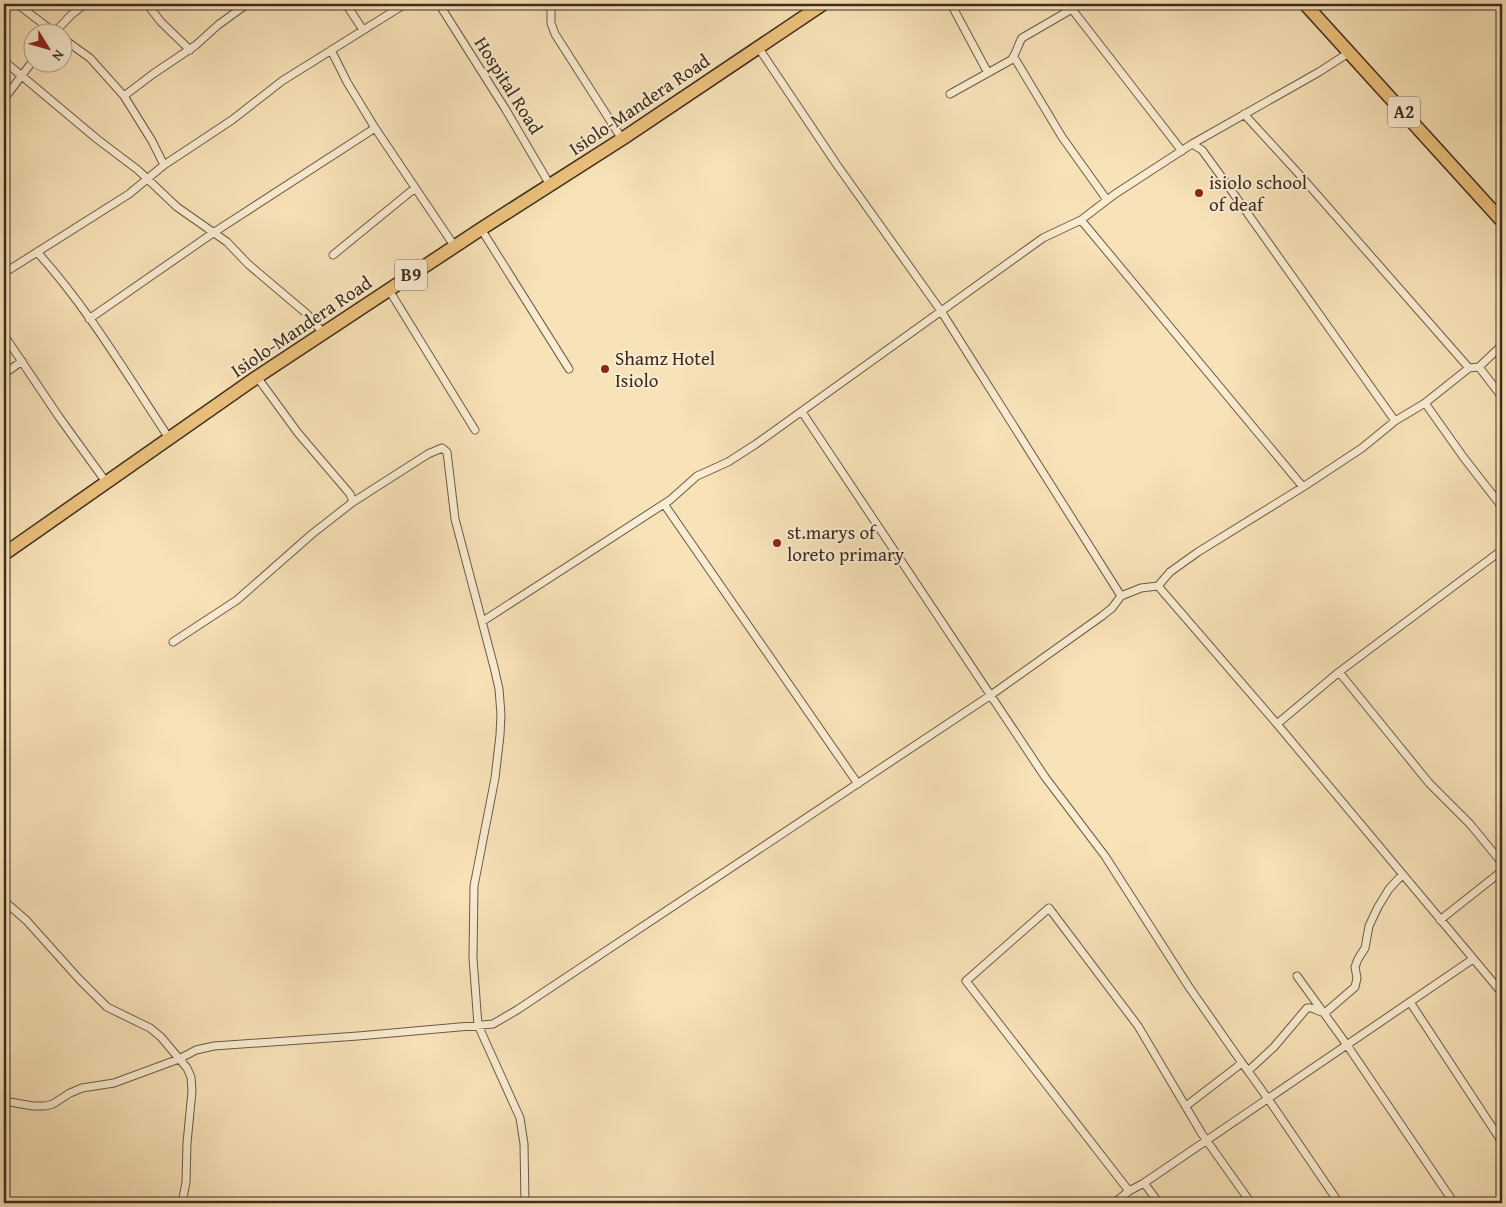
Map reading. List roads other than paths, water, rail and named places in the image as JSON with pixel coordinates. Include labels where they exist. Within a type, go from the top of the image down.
[{"type":"highway","name":"Isiolo-Mandera Road","points":[[4,554],[257,377],[481,229],[622,139],[823,4]]},
{"type":"highway","name":"A2","points":[[1305,4],[1502,221]]},
{"type":"street","points":[[17,4],[41,22]]},
{"type":"street","points":[[64,22],[85,4]]},
{"type":"street","points":[[146,4],[161,22],[190,50]]},
{"type":"street","points":[[124,96],[190,50],[218,25],[247,4]]},
{"type":"street","points":[[346,4],[363,30]]},
{"type":"street","points":[[4,273],[128,194],[164,166],[232,120],[282,81],[405,4]]},
{"type":"street","name":"Hospital Road","points":[[439,4],[550,185]]},
{"type":"street","points":[[551,4],[551,23],[555,34],[622,139]]},
{"type":"street","points":[[951,4],[988,73]]},
{"type":"street","points":[[950,94],[1014,57],[1022,38],[1070,6],[1182,151]]},
{"type":"street","points":[[72,45],[90,58],[124,96],[152,141],[164,166]]},
{"type":"street","points":[[758,47],[837,165],[941,311],[1121,596]]},
{"type":"street","points":[[331,50],[347,82],[375,128],[455,247]]},
{"type":"street","points":[[483,621],[664,504],[683,491],[697,476],[738,456],[1043,238],[1081,220],[1107,200],[1192,144],[1319,72],[1350,52]]},
{"type":"street","points":[[1014,57],[1062,137],[1107,200]]},
{"type":"street","points":[[4,61],[21,77],[147,179],[177,207],[227,242],[248,264],[307,314],[323,333]]},
{"type":"street","points":[[4,99],[25,72]]},
{"type":"street","points":[[1244,114],[1304,179],[1469,368]]},
{"type":"street","points":[[89,319],[213,233],[375,128]]},
{"type":"street","points":[[1192,144],[1202,150],[1395,421]]},
{"type":"street","points":[[334,255],[415,188]]},
{"type":"street","points":[[1081,220],[1303,488]]},
{"type":"street","points":[[481,229],[569,369]]},
{"type":"street","points":[[37,252],[89,319],[169,438]]},
{"type":"street","points":[[389,290],[475,430]]},
{"type":"street","points":[[4,335],[59,417],[106,482]]},
{"type":"street","points":[[4,1101],[33,1106],[54,1104],[70,1093],[82,1088],[114,1083],[179,1059],[196,1050],[214,1046],[493,1024],[517,1010],[991,695],[1102,616],[1112,608],[1121,596],[1141,588],[1158,586],[1170,572],[1198,552],[1303,488],[1362,448],[1395,421],[1425,403],[1469,368],[1479,367],[1502,345]]},
{"type":"street","points":[[4,374],[22,361]]},
{"type":"street","points":[[1479,367],[1502,397]]},
{"type":"street","points":[[257,377],[307,444],[350,494],[353,502]]},
{"type":"street","points":[[1425,403],[1502,510]]},
{"type":"street","points":[[802,412],[1045,777],[1105,856],[1188,987],[1268,1098],[1338,1203]]},
{"type":"street","points":[[173,642],[237,600],[312,534],[353,502],[428,454],[442,448],[446,450],[455,519],[483,621],[499,689],[501,714],[495,778],[474,886],[473,958],[478,1025],[520,1118],[524,1151],[525,1203]]},
{"type":"street","points":[[664,504],[858,784]]},
{"type":"street","points":[[1277,724],[1339,672],[1502,550]]},
{"type":"street","points":[[1158,586],[1277,724],[1502,993]]},
{"type":"street","points":[[1339,672],[1429,783],[1470,824],[1502,863]]},
{"type":"street","points":[[1440,920],[1502,871]]},
{"type":"street","points":[[1323,1013],[1355,987],[1357,978],[1355,966],[1365,948],[1369,926],[1388,889],[1402,875]]},
{"type":"street","points":[[4,901],[26,920],[78,979],[107,1007],[150,1028],[161,1037],[187,1068],[191,1077],[192,1091],[186,1182],[182,1203]]},
{"type":"street","points":[[1129,1190],[966,981],[1050,908],[1138,1026],[1206,1140],[1251,1203]]},
{"type":"street","points":[[1114,1203],[1129,1190],[1144,1183],[1473,959]]},
{"type":"street","points":[[1297,976],[1347,1044],[1454,1203]]},
{"type":"street","points":[[1410,1002],[1502,1142]]},
{"type":"street","points":[[1248,1071],[1274,1047],[1307,1008],[1323,1013]]},
{"type":"street","points":[[1186,1106],[1242,1063]]},
{"type":"street","points":[[1144,1183],[1159,1203]]},
{"type":"place","name":"isiolo school of deaf","points":[[1199,193]]},
{"type":"place","name":"Shamz Hotel Isiolo","points":[[605,369]]},
{"type":"place","name":"st.marys of loreto primary","points":[[777,543]]}]
